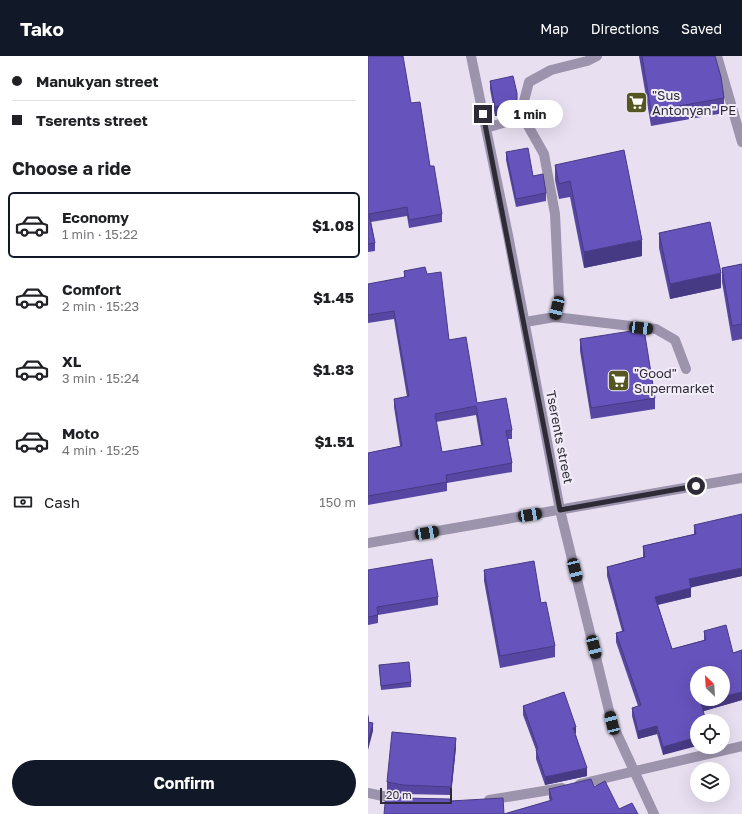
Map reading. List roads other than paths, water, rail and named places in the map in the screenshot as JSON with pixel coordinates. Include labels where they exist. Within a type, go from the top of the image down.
[{"type":"street","name":"Tserents street","points":[[471,56],[525,322],[560,510],[612,723],[654,814]]},
{"type":"street","points":[[555,317],[559,298],[555,214],[544,154],[523,117],[524,101],[529,82],[551,70],[587,61],[597,56]]},
{"type":"street","points":[[717,56],[742,142]]},
{"type":"street","points":[[486,128],[523,117]]},
{"type":"street","points":[[525,322],[555,317],[656,329],[675,340],[686,369]]},
{"type":"street","points":[[368,543],[742,478]]},
{"type":"street","points":[[476,801],[503,799],[551,791],[633,770],[742,746]]},
{"type":"street","points":[[368,793],[410,800]]},
{"type":"place","name":"\"Sus Antonyan\" PE","points":[[637,102]]},
{"type":"place","name":"\"Good\" Supermarket","points":[[618,380]]}]
